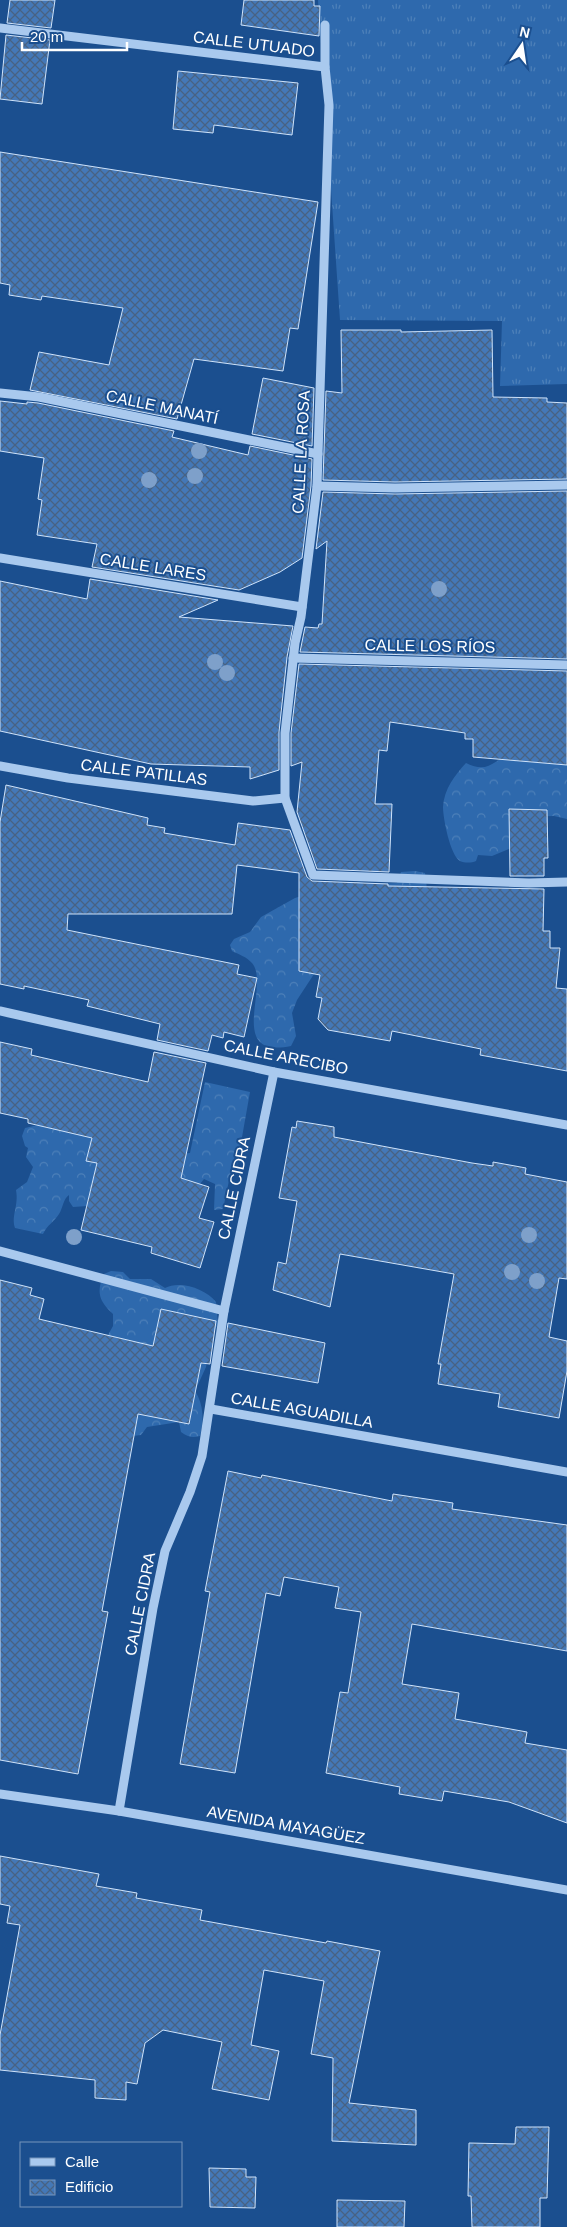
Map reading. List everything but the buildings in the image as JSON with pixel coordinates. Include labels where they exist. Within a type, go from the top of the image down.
[{"type":"street","name":"CALLE LA ROSA","points":[[325,25],[325,67],[329,105],[317,486],[302,607],[293,658],[285,733],[285,798],[313,875],[529,883],[567,882]]},
{"type":"street","name":"CALLE UTUADO","points":[[0,28],[325,67]]},
{"type":"street","name":"CALLE MANATÍ","points":[[0,392],[40,397],[318,454]]},
{"type":"street","points":[[317,486],[395,488],[567,485]]},
{"type":"street","name":"CALLE LARES","points":[[0,558],[302,607]]},
{"type":"street","name":"CALLE LOS RÍOS","points":[[293,658],[567,665]]},
{"type":"street","name":"CALLE PATILLAS","points":[[0,766],[68,778],[253,800],[285,798]]},
{"type":"street","name":"CALLE ARECIBO","points":[[0,1011],[274,1072],[567,1125]]},
{"type":"street","name":"CALLE CIDRA","points":[[224,1311],[274,1072]]},
{"type":"street","points":[[0,1251],[224,1311]]},
{"type":"street","name":"CALLE AGUADILLA","points":[[224,1311],[211,1409],[567,1472]]},
{"type":"street","name":"CALLE CIDRA","points":[[118,1811],[153,1608],[165,1551],[197,1474],[211,1409]]},
{"type":"street","name":"AVENIDA MAYAGÜEZ","points":[[0,1794],[118,1811],[567,1890]]},
{"type":"green space","points":[[318,0],[567,0],[567,384],[500,386],[502,321],[340,320]]},
{"type":"green space","points":[[567,749],[567,819],[554,816],[519,817],[518,845],[492,856],[478,855],[474,862],[460,861],[450,844],[443,807],[448,788],[454,777],[466,763],[481,767],[492,764],[516,752]]},
{"type":"green space","points":[[415,871],[425,873],[427,889],[314,974],[297,1000],[292,1013],[296,1036],[291,1046],[271,1047],[260,1042],[255,1031],[254,1018],[257,987],[256,973],[250,961],[232,951],[230,945],[234,939],[250,932],[261,917],[295,898],[337,885],[356,882],[372,884],[397,883],[401,872]]},
{"type":"green space","points":[[205,1082],[250,1092],[236,1171],[231,1171],[223,1209],[214,1210],[215,1184],[204,1179],[200,1184],[146,1169],[172,1155],[190,1153]]},
{"type":"green space","points":[[46,1123],[93,1134],[87,1161],[97,1163],[87,1206],[73,1207],[69,1201],[69,1195],[65,1199],[59,1214],[43,1234],[15,1228],[14,1219],[17,1201],[16,1190],[27,1182],[33,1167],[26,1157],[28,1148],[25,1146],[22,1136],[25,1128]]},
{"type":"green space","points":[[111,1271],[123,1272],[130,1279],[151,1279],[165,1288],[178,1285],[192,1287],[206,1293],[216,1302],[218,1324],[211,1337],[206,1367],[195,1391],[202,1413],[200,1436],[190,1437],[183,1434],[179,1422],[147,1427],[141,1435],[116,1438],[90,1417],[108,1335],[113,1326],[113,1314],[100,1296],[100,1286],[104,1274]]}]
